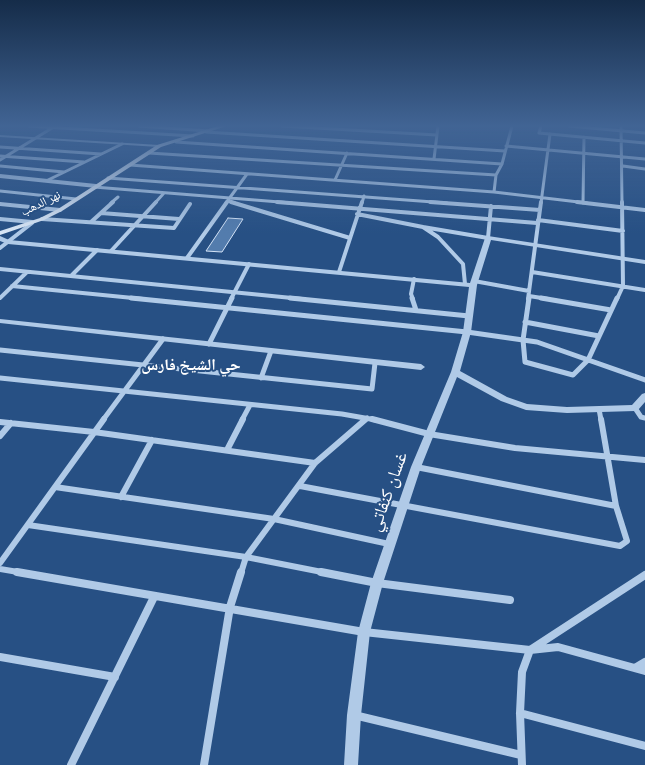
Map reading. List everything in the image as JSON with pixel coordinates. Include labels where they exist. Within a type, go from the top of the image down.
[{"type":"main road","name":"نهر الدهب","points":[[0,234],[42,219],[60,210],[135,162]]},
{"type":"street","points":[[48,180],[84,162]]},
{"type":"street","points":[[289,162],[496,175]]},
{"type":"street","points":[[335,180],[343,162]]},
{"type":"street","points":[[463,162],[502,164],[496,175],[494,192]]},
{"type":"street","points":[[546,162],[523,340],[525,362],[574,375],[588,360],[623,286],[623,162]]},
{"type":"street","points":[[583,203],[584,162]]},
{"type":"street","points":[[130,165],[494,192],[645,210]]},
{"type":"street","points":[[0,166],[65,172]]},
{"type":"street","points":[[623,166],[645,169]]},
{"type":"street","points":[[187,258],[247,174]]},
{"type":"street","points":[[0,176],[229,200],[538,221],[623,231]]},
{"type":"street","points":[[108,178],[540,210]]},
{"type":"street","points":[[0,191],[76,199]]},
{"type":"street","points":[[111,251],[164,193]]},
{"type":"street","points":[[339,272],[364,196]]},
{"type":"street","points":[[91,222],[118,197]]},
{"type":"street","points":[[229,200],[350,238]]},
{"type":"street","points":[[0,204],[60,210]]},
{"type":"street","points":[[42,219],[174,228],[190,204]]},
{"type":"street","points":[[488,238],[491,206]]},
{"type":"street","points":[[101,213],[179,220]]},
{"type":"street","points":[[357,214],[422,227],[645,262]]},
{"type":"street","points":[[0,220],[32,222]]},
{"type":"street","points":[[0,248],[32,222]]},
{"type":"street","points":[[422,227],[438,237],[464,264],[470,283]]},
{"type":"street","points":[[0,238],[8,242],[470,283],[611,310]]},
{"type":"street","name":"غسان كنفاتي","points":[[351,765],[354,715],[364,632],[377,583],[403,504],[455,372],[467,332],[470,283],[488,238]]},
{"type":"street","points":[[71,276],[97,250]]},
{"type":"street","points":[[209,344],[249,264]]},
{"type":"street","points":[[0,269],[469,316]]},
{"type":"street","points":[[0,298],[27,272]]},
{"type":"street","points":[[532,272],[645,290]]},
{"type":"street","points":[[414,279],[411,294],[416,310]]},
{"type":"street","points":[[12,286],[467,332],[537,342],[645,380]]},
{"type":"street","points":[[0,321],[421,367]]},
{"type":"street","points":[[525,322],[599,336]]},
{"type":"street","points":[[0,563],[163,339]]},
{"type":"street","points":[[0,350],[372,389],[375,363]]},
{"type":"street","points":[[261,378],[271,351]]},
{"type":"street","points":[[455,372],[504,399],[526,407],[567,410],[635,408],[645,396]]},
{"type":"street","points":[[0,378],[367,418],[429,434],[515,448],[645,460]]},
{"type":"street","points":[[227,450],[250,404]]},
{"type":"street","points":[[635,408],[640,417],[645,418]]},
{"type":"street","points":[[300,486],[620,546],[627,541],[616,506],[599,409]]},
{"type":"street","points":[[204,765],[230,607],[246,557],[300,486],[315,463],[367,418]]},
{"type":"street","points":[[0,422],[94,432],[315,463]]},
{"type":"street","points":[[0,436],[11,423]]},
{"type":"street","points":[[121,497],[152,440]]},
{"type":"street","points":[[416,467],[616,506]]},
{"type":"street","points":[[55,488],[274,519],[389,544]]},
{"type":"street","points":[[28,525],[246,557],[377,583],[510,600]]},
{"type":"street","points":[[0,569],[154,597],[230,607],[364,632],[530,650],[558,648],[645,671]]},
{"type":"street","points":[[522,765],[520,713],[522,672],[530,650],[645,576]]},
{"type":"street","points":[[71,765],[154,597]]},
{"type":"street","points":[[0,657],[114,677]]},
{"type":"street","points":[[634,668],[645,662]]},
{"type":"street","points":[[520,713],[645,746]]},
{"type":"street","points":[[354,715],[522,755]]},
{"type":"building","points":[[228,218],[243,219],[222,252],[206,251]]},
{"type":"district","name":"حي الشيخ فارس","points":[[191,366]]}]
